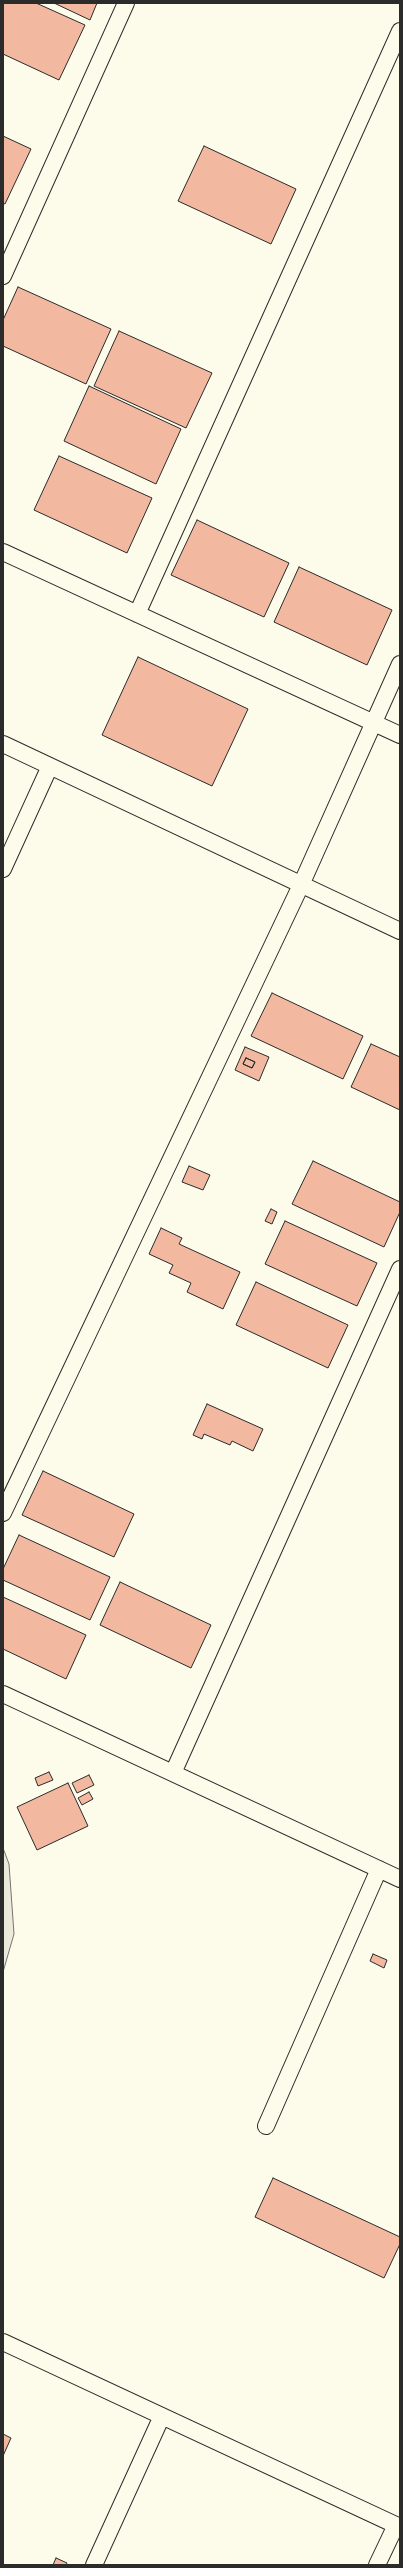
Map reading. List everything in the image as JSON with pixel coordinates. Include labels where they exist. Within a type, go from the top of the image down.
[{"type":"street","points":[[3,276],[126,3]]},
{"type":"street","points":[[137,614],[400,31]]},
{"type":"street","points":[[3,552],[400,735]]},
{"type":"street","points":[[3,1513],[301,886],[400,664]]},
{"type":"street","points":[[3,744],[301,886],[400,931]]},
{"type":"street","points":[[3,869],[50,766]]},
{"type":"street","points":[[173,1773],[400,1269]]},
{"type":"street","points":[[3,1694],[400,1879]]},
{"type":"street","points":[[266,2126],[378,1869]]},
{"type":"street","points":[[3,2342],[398,2526],[377,2565]]},
{"type":"street","points":[[94,2565],[162,2416]]},
{"type":"shaded area","points":[[3,1848],[9,1864],[14,1934],[3,1972]]},
{"type":"building","points":[[3,3],[36,3],[85,25],[59,80],[3,54]]},
{"type":"building","points":[[54,3],[97,3],[90,20]]},
{"type":"building","points":[[3,136],[31,149],[5,204],[3,203]]},
{"type":"building","points":[[204,146],[296,189],[271,244],[178,201]]},
{"type":"building","points":[[18,287],[111,329],[86,384],[3,346],[3,320]]},
{"type":"building","points":[[119,331],[212,373],[186,428],[94,386]]},
{"type":"building","points":[[89,386],[181,429],[156,484],[64,441]]},
{"type":"building","points":[[59,456],[152,498],[127,553],[34,510]]},
{"type":"building","points":[[197,520],[289,563],[264,617],[171,575]]},
{"type":"building","points":[[299,567],[392,610],[367,665],[274,622]]},
{"type":"building","points":[[138,657],[248,709],[212,786],[102,735]]},
{"type":"building","points":[[272,993],[363,1036],[343,1079],[251,1036]]},
{"type":"building","points":[[371,1044],[400,1057],[400,1110],[351,1087]]},
{"type":"building","points":[[245,1047],[269,1057],[259,1081],[235,1070]],"holes":[[[246,1058],[255,1062],[252,1068],[243,1064]]]},
{"type":"building","points":[[246,1058],[255,1062],[252,1068],[243,1064]]},
{"type":"building","points":[[313,1161],[400,1202],[400,1212],[384,1247],[292,1204]]},
{"type":"building","points":[[189,1166],[210,1175],[203,1190],[182,1182]]},
{"type":"building","points":[[271,1209],[277,1212],[272,1224],[265,1221]]},
{"type":"building","points":[[285,1221],[377,1263],[357,1306],[265,1264]]},
{"type":"building","points":[[161,1228],[182,1238],[179,1244],[240,1272],[223,1309],[187,1292],[191,1283],[169,1273],[173,1265],[149,1254]]},
{"type":"building","points":[[256,1282],[348,1325],[328,1368],[236,1325]]},
{"type":"building","points":[[207,1404],[263,1429],[253,1451],[232,1441],[230,1445],[204,1434],[202,1439],[193,1435]]},
{"type":"building","points":[[43,1471],[134,1514],[114,1557],[22,1515]]},
{"type":"building","points":[[19,1535],[110,1577],[90,1620],[3,1580],[3,1569]]},
{"type":"building","points":[[120,1582],[211,1625],[191,1668],[100,1625]]},
{"type":"building","points":[[3,1597],[86,1635],[66,1679],[3,1649]]},
{"type":"building","points":[[49,1772],[53,1780],[38,1786],[35,1778]]},
{"type":"building","points":[[89,1775],[94,1785],[77,1793],[72,1783]]},
{"type":"building","points":[[68,1783],[88,1826],[37,1850],[17,1807]]},
{"type":"building","points":[[89,1792],[93,1799],[82,1805],[78,1798]]},
{"type":"building","points":[[373,1954],[387,1960],[384,1968],[370,1961]]},
{"type":"building","points":[[273,2178],[400,2237],[400,2244],[384,2278],[255,2217]]},
{"type":"building","points":[[3,2434],[11,2438],[3,2456]]},
{"type":"building","points":[[56,2558],[67,2563],[66,2565],[53,2565]]}]
